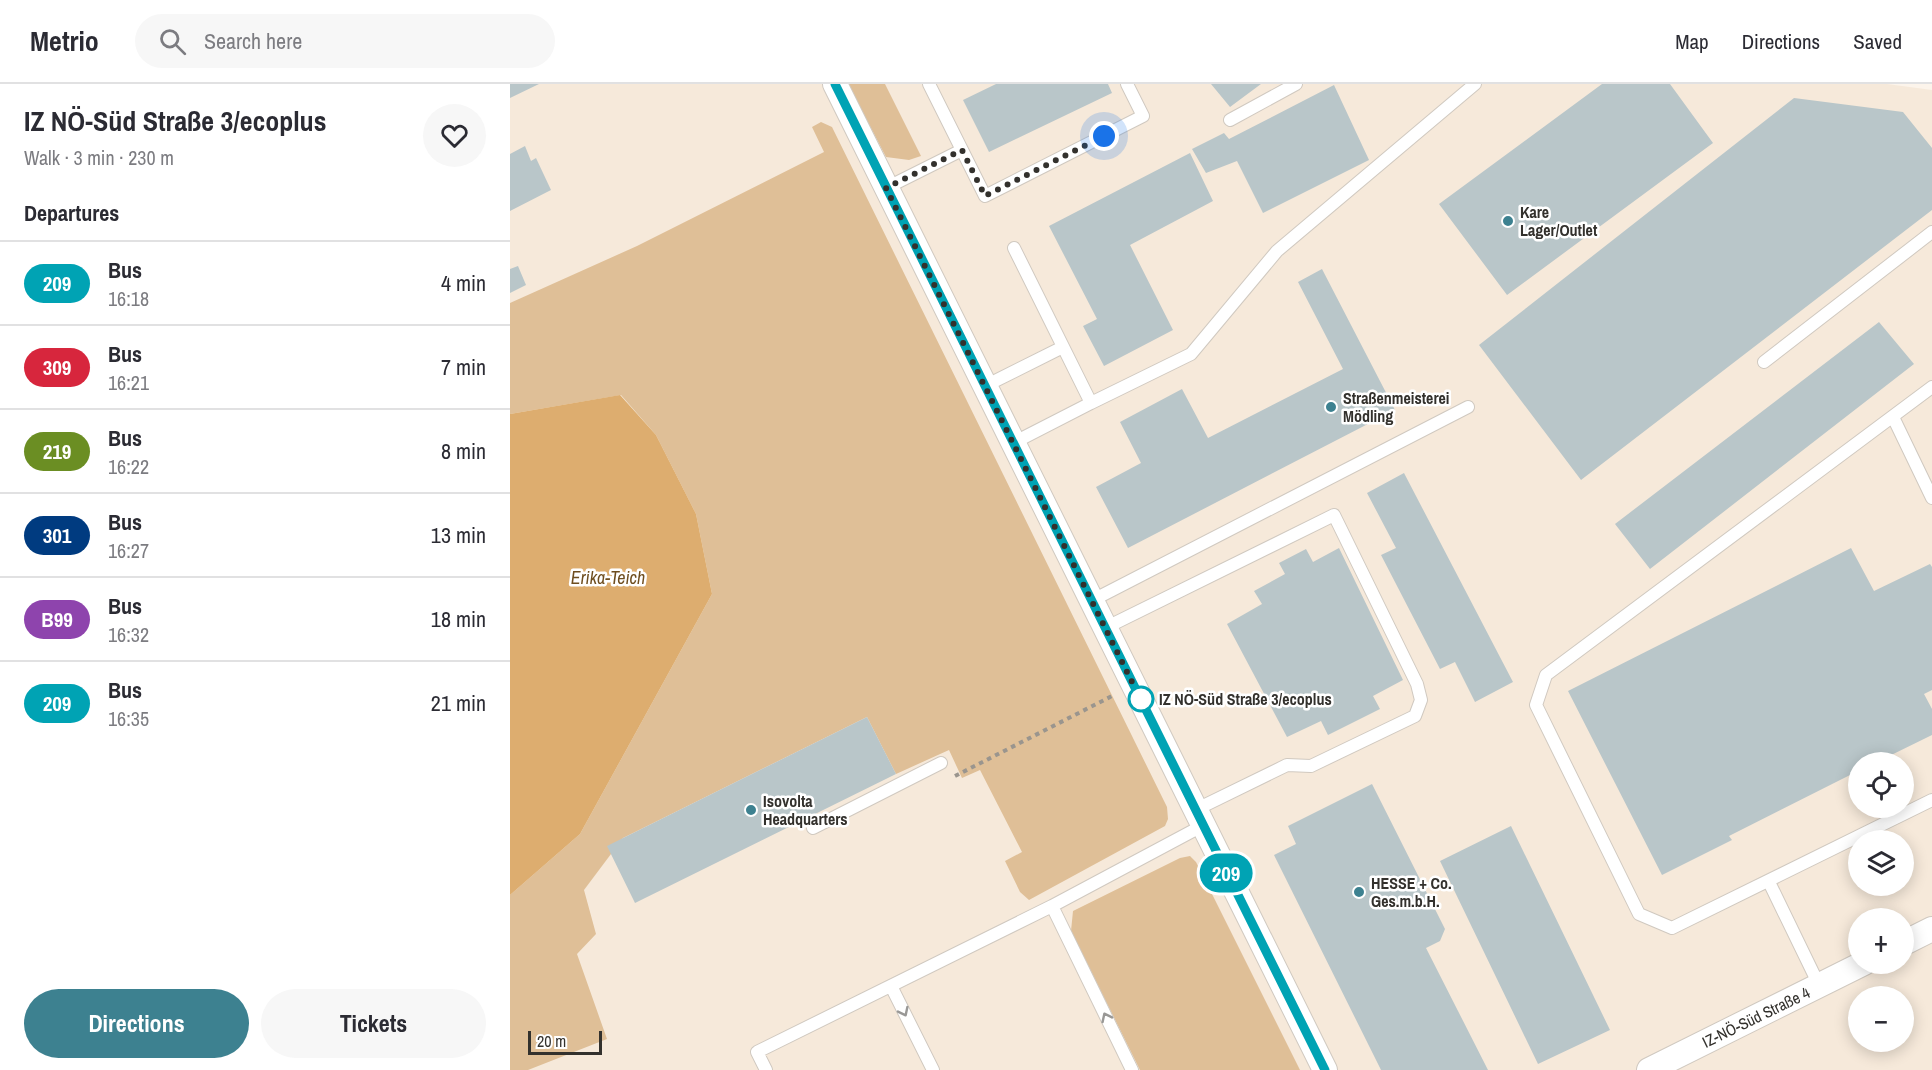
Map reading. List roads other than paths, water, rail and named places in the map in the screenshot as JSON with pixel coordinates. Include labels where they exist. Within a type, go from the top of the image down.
[{"type":"street","points":[[835,84],[1325,1070]]},
{"type":"street","points":[[1914,938],[1932,929]]},
{"type":"street","name":"IZ-NÖ-Süd Straße 4","points":[[1649,1070],[1848,971]]},
{"type":"lane","points":[[929,84],[985,196],[1143,116],[1127,84]]},
{"type":"lane","points":[[1230,120],[1296,84]]},
{"type":"lane","points":[[1013,443],[1191,354],[1278,250],[1475,84]]},
{"type":"lane","points":[[886,188],[962,150]]},
{"type":"lane","points":[[1764,362],[1932,232]]},
{"type":"lane","points":[[1014,248],[1090,404]]},
{"type":"lane","points":[[985,386],[1063,347]]},
{"type":"lane","points":[[1932,387],[1546,675],[1536,705],[1639,914],[1672,928],[1932,800]]},
{"type":"lane","points":[[1091,601],[1468,407]]},
{"type":"lane","points":[[1893,417],[1932,498]]},
{"type":"lane","points":[[766,1070],[757,1052],[1052,906],[1287,765],[1311,766],[1415,716],[1421,700],[1417,684],[1334,515],[1105,628]]},
{"type":"lane","points":[[813,828],[941,763]]},
{"type":"lane","points":[[1769,882],[1819,985]]},
{"type":"lane","points":[[1052,906],[1132,1070]]},
{"type":"lane","points":[[891,986],[933,1070]]},
{"type":"water","name":"Erika-Teich","points":[[620,395],[656,435],[696,514],[712,594],[580,834],[510,895],[510,414]]},
{"type":"place","name":"Kare Lager/Outlet","points":[[1508,221]]},
{"type":"place","name":"Straßenmeisterei Mödling","points":[[1331,407]]},
{"type":"place","name":"IZ NÖ-Süd Straße 3/ecoplus","points":[[1141,699]]},
{"type":"place","name":"Isovolta Headquarters","points":[[751,810]]},
{"type":"place","name":"HESSE + Co. Ges.m.b.H.","points":[[1359,892]]}]
